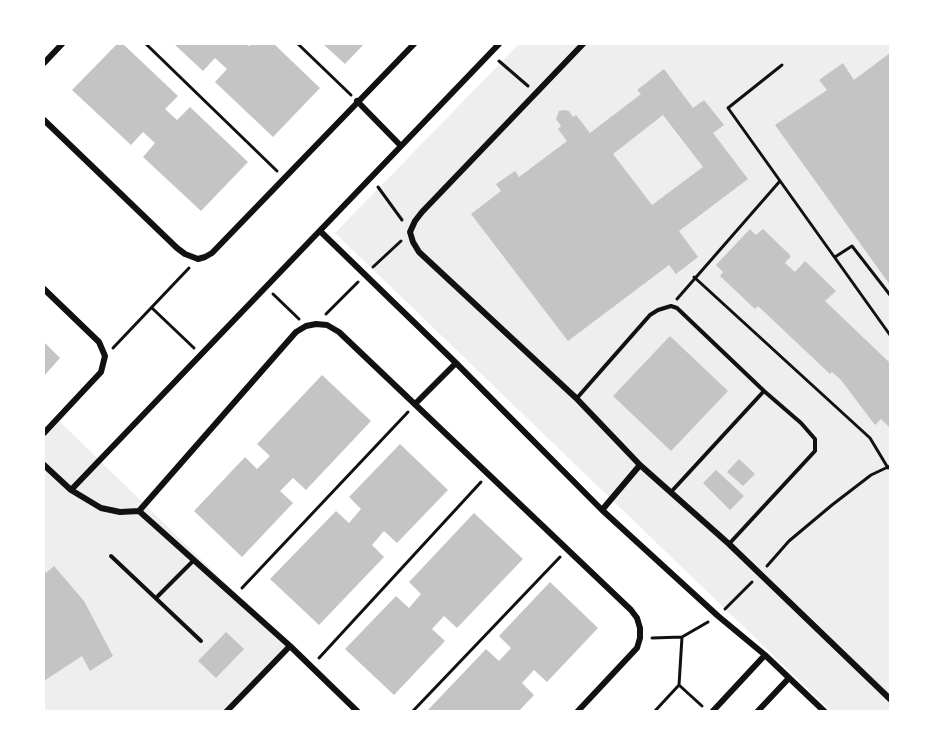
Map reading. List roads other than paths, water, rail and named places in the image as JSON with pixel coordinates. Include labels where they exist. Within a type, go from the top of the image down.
[{"type":"street","points":[[44,63],[62,44]]},
{"type":"street","points":[[44,120],[177,248],[198,259],[212,253],[414,44]]},
{"type":"street","points":[[71,490],[499,44]]},
{"type":"street","points":[[583,44],[422,212],[410,232],[419,252],[576,398],[640,465],[729,544],[891,699]]},
{"type":"street","points":[[357,101],[401,146]]},
{"type":"street","points":[[320,231],[456,363],[602,510],[825,711]]},
{"type":"street","points":[[44,289],[99,342],[105,356],[101,372],[44,434]]},
{"type":"street","points":[[44,465],[71,490],[101,508],[120,512],[139,511],[296,333],[306,326],[327,325],[339,332],[637,618],[640,638],[637,648],[577,711]]},
{"type":"street","points":[[415,404],[456,363]]},
{"type":"street","points":[[602,510],[640,465]]},
{"type":"street","points":[[139,511],[290,646],[358,711]]},
{"type":"street","points":[[226,711],[290,646]]},
{"type":"street","points":[[710,711],[765,655]]},
{"type":"street","points":[[757,711],[789,678]]},
{"type":"lane","points":[[576,398],[650,315],[670,306],[677,308],[801,423],[814,440],[815,451],[729,544]]},
{"type":"lane","points":[[671,493],[764,391]]},
{"type":"lane","points":[[111,556],[201,641]]},
{"type":"lane","points":[[156,598],[193,561]]}]
